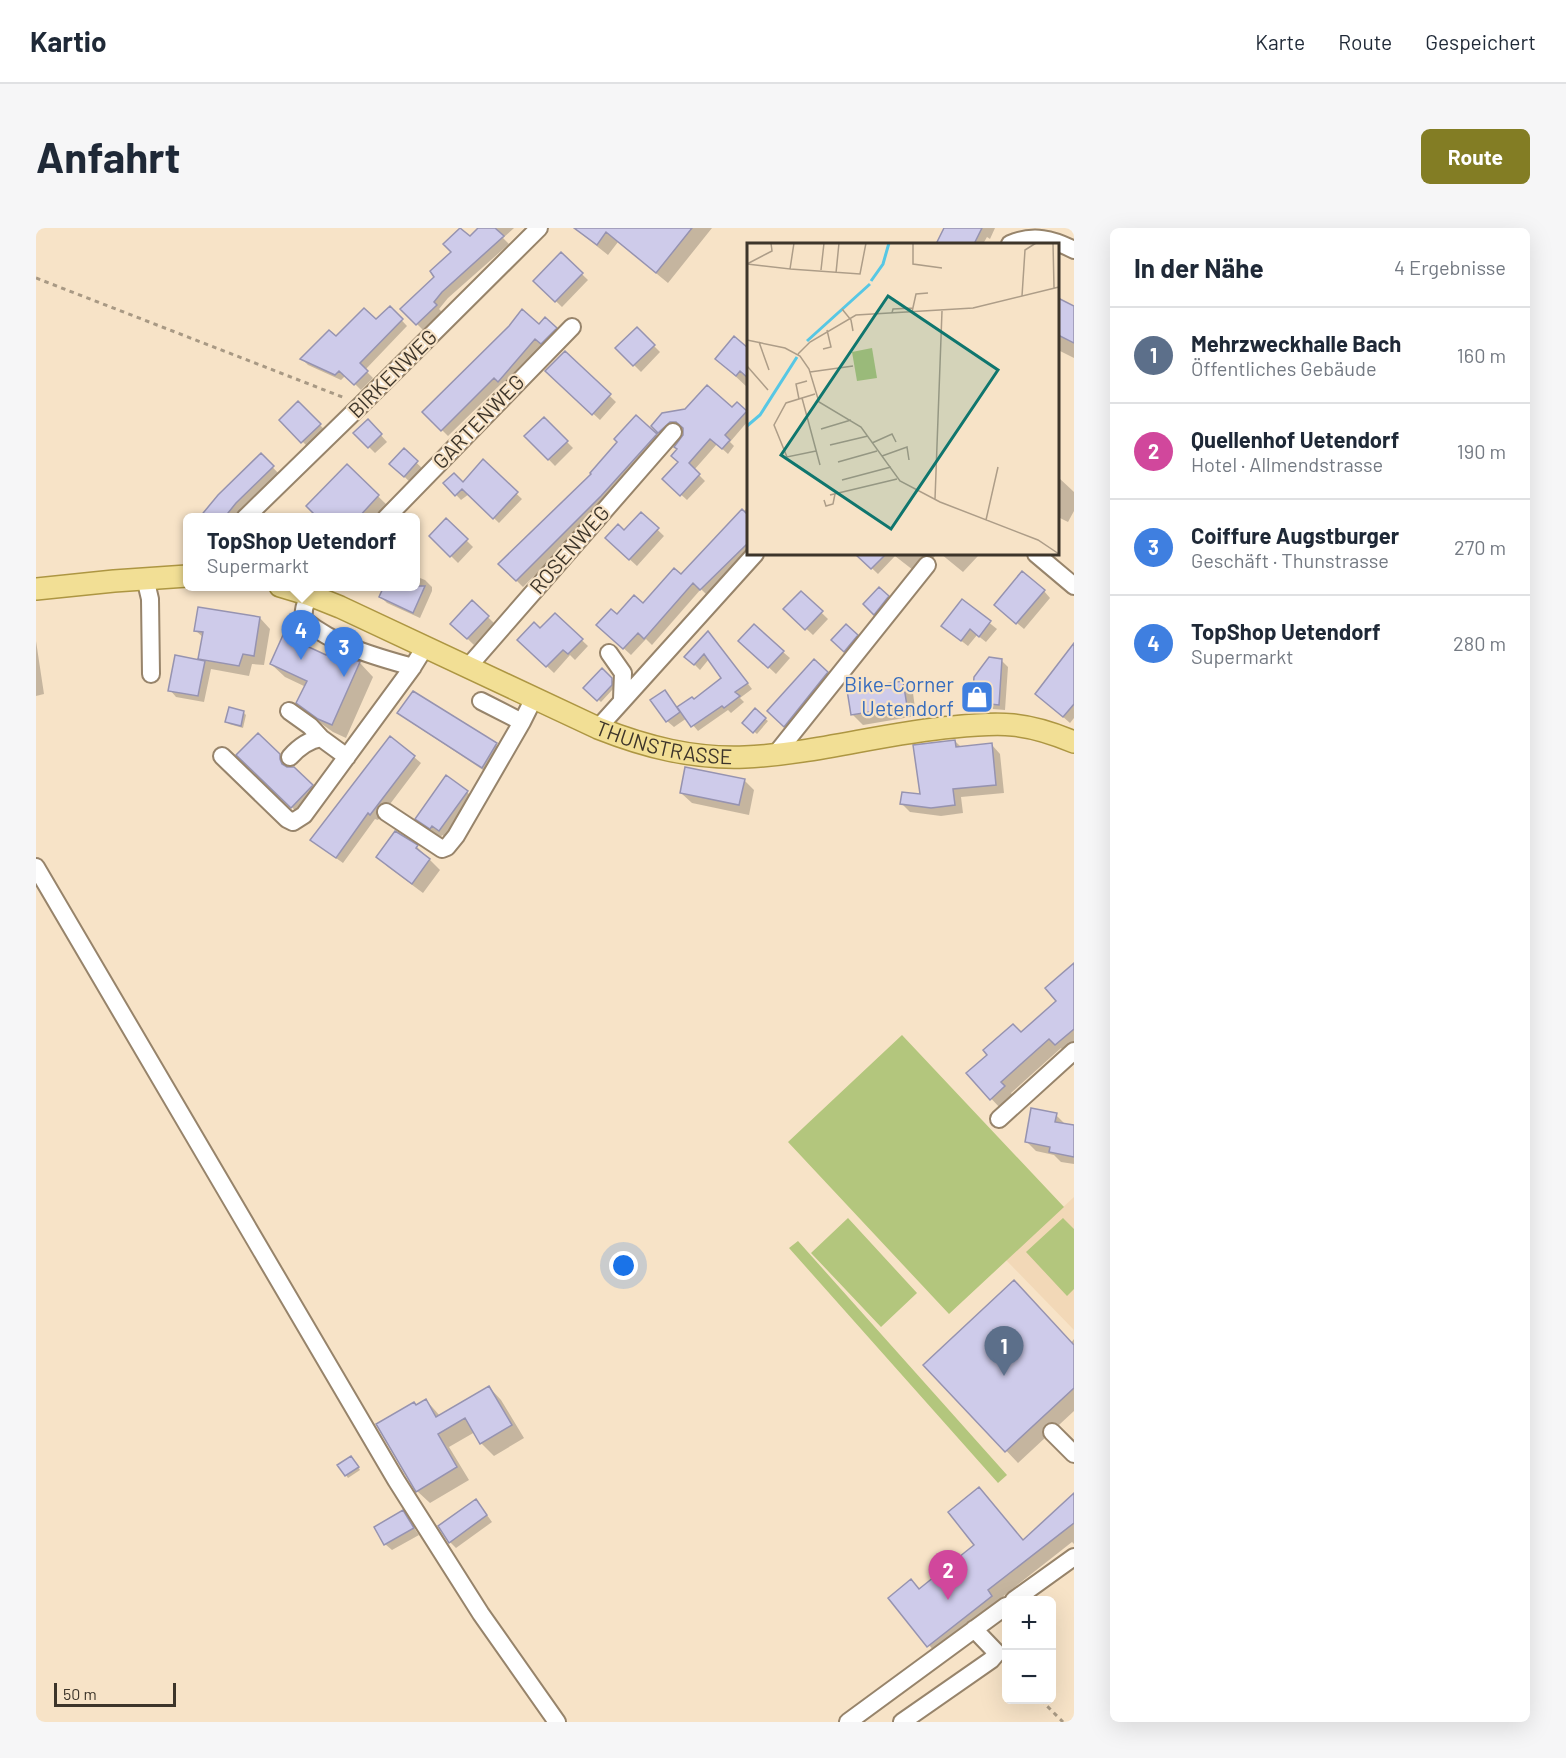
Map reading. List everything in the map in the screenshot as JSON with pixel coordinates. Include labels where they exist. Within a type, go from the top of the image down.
[{"type":"main road","points":[[36,589],[183,576]]},
{"type":"main road","name":"THUNSTRASSE","points":[[315,591],[340,607],[598,728],[640,743],[681,753],[727,757],[775,755],[933,728],[978,724],[1025,727],[1074,742]]},
{"type":"street","name":"BIRKENWEG","points":[[250,513],[539,228]]},
{"type":"street","points":[[1013,243],[1029,238],[1045,238],[1074,250]]},
{"type":"street","name":"GARTENWEG","points":[[391,513],[572,327]]},
{"type":"street","name":"ROSENWEG","points":[[468,667],[673,432]]},
{"type":"street","points":[[598,728],[754,555]]},
{"type":"street","points":[[1037,555],[1074,586]]},
{"type":"street","points":[[775,755],[927,565]]},
{"type":"street","points":[[145,578],[150,599],[151,675]]},
{"type":"street","points":[[315,591],[302,610],[304,621],[319,633],[365,652],[413,667]]},
{"type":"street","points":[[222,756],[293,822],[304,815],[413,667],[425,647]]},
{"type":"street","points":[[609,653],[623,673],[622,699]]},
{"type":"street","points":[[387,812],[442,849],[447,847],[456,836],[534,698]]},
{"type":"street","points":[[481,701],[522,722]]},
{"type":"street","points":[[289,711],[347,757]]},
{"type":"street","points":[[290,757],[298,748],[314,739],[321,738]]},
{"type":"street","points":[[414,820],[447,847]]},
{"type":"street","points":[[36,867],[390,1470],[487,1623],[557,1722]]},
{"type":"street","points":[[999,1119],[1074,1051]]},
{"type":"street","points":[[1052,1432],[1074,1454]]},
{"type":"street","points":[[1020,1596],[1074,1557]]},
{"type":"street","points":[[848,1722],[1002,1609]]},
{"type":"street","points":[[902,1722],[991,1660],[997,1653],[974,1629]]},
{"type":"path","points":[[36,278],[362,405]]},
{"type":"path","points":[[1045,1704],[1063,1722]]},
{"type":"shaded area","points":[[1074,1197],[1074,1330],[1006,1260]]},
{"type":"green space","points":[[902,1035],[1064,1207],[949,1314],[788,1142]]},
{"type":"green space","points":[[848,1218],[917,1293],[881,1327],[811,1253]]},
{"type":"green space","points":[[1063,1218],[1074,1229],[1074,1289],[1067,1296],[1026,1252]]},
{"type":"green space","points":[[798,1241],[1007,1475],[998,1483],[789,1248]]},
{"type":"building","points":[[460,228],[470,236],[478,228],[495,228],[504,236],[442,292],[434,302],[437,305],[416,325],[400,309],[434,277],[430,271],[451,252],[443,244]]},
{"type":"building","points":[[574,228],[692,228],[656,273],[606,232],[597,245]]},
{"type":"building","points":[[944,228],[982,228],[974,243],[936,243]]},
{"type":"building","points":[[561,252],[583,273],[555,302],[533,281]]},
{"type":"building","points":[[1059,298],[1074,306],[1074,343],[1059,336]]},
{"type":"building","points":[[390,306],[403,319],[360,363],[368,371],[354,385],[339,371],[335,375],[300,359],[329,330],[336,336],[364,308],[376,319]]},
{"type":"building","points":[[522,309],[539,324],[545,317],[557,328],[541,344],[535,339],[498,382],[494,378],[441,431],[422,412],[509,326]]},
{"type":"building","points":[[637,327],[655,345],[633,366],[615,348]]},
{"type":"building","points":[[734,336],[747,347],[747,377],[740,371],[736,376],[715,359]]},
{"type":"building","points":[[565,351],[611,394],[592,415],[545,371]]},
{"type":"building","points":[[707,385],[732,407],[737,402],[747,411],[725,435],[730,440],[722,449],[710,439],[689,463],[700,474],[680,496],[662,479],[678,462],[671,456],[677,449],[674,447],[683,435],[683,428],[676,422],[670,422],[658,433],[651,426],[662,413],[685,409]]},
{"type":"building","points":[[298,401],[321,424],[301,443],[279,420]]},
{"type":"building","points":[[636,415],[657,434],[601,496],[516,581],[498,564],[591,474],[617,442],[614,439]]},
{"type":"building","points":[[544,417],[568,441],[548,460],[524,436]]},
{"type":"building","points":[[368,419],[382,434],[368,448],[353,433]]},
{"type":"building","points":[[404,448],[418,461],[404,477],[389,464]]},
{"type":"building","points":[[261,453],[274,466],[228,513],[203,513]]},
{"type":"building","points":[[483,459],[518,492],[493,519],[462,489],[455,496],[443,483],[454,473],[463,482]]},
{"type":"building","points":[[347,464],[379,495],[363,513],[313,513],[306,506]]},
{"type":"building","points":[[742,509],[747,514],[747,544],[700,590],[693,583],[644,639],[638,633],[623,649],[596,625],[611,609],[617,614],[634,595],[643,603],[674,568],[681,574]]},
{"type":"building","points":[[641,512],[659,528],[629,560],[605,538],[618,524],[624,530]]},
{"type":"building","points":[[446,518],[468,539],[450,557],[429,536]]},
{"type":"building","points":[[856,555],[885,555],[871,569]]},
{"type":"building","points":[[1022,571],[1045,590],[1016,624],[994,605]]},
{"type":"building","points":[[420,586],[425,586],[413,613],[379,597],[382,591],[420,591]]},
{"type":"building","points":[[879,587],[889,596],[874,615],[863,604]]},
{"type":"building","points":[[801,591],[823,611],[805,630],[783,609]]},
{"type":"building","points":[[962,599],[991,621],[979,637],[970,629],[961,641],[941,626]]},
{"type":"building","points":[[472,600],[489,616],[467,639],[450,624]]},
{"type":"building","points":[[198,607],[260,617],[254,656],[243,654],[239,666],[198,659],[203,632],[194,631]]},
{"type":"building","points":[[555,613],[583,639],[568,654],[563,650],[546,667],[517,640],[534,622],[540,628]]},
{"type":"building","points":[[754,624],[784,651],[768,668],[738,641]]},
{"type":"building","points":[[846,624],[858,635],[844,652],[831,640]]},
{"type":"building","points":[[708,631],[748,683],[735,692],[740,696],[691,727],[677,707],[692,697],[694,699],[721,678],[704,654],[694,665],[684,657]]},
{"type":"building","points":[[283,635],[326,655],[329,648],[360,662],[332,725],[318,719],[296,703],[307,681],[270,664]]},
{"type":"building","points":[[1074,643],[1074,704],[1063,717],[1035,694]]},
{"type":"building","points":[[175,655],[205,661],[198,696],[168,691]]},
{"type":"building","points":[[989,657],[1002,659],[999,705],[972,702],[974,677]]},
{"type":"building","points":[[814,659],[828,672],[784,727],[767,711]]},
{"type":"building","points":[[602,668],[612,678],[612,685],[597,701],[583,688]]},
{"type":"building","points":[[903,681],[907,706],[851,715],[847,690]]},
{"type":"building","points":[[665,690],[680,712],[666,722],[650,700]]},
{"type":"building","points":[[413,691],[497,743],[482,768],[397,713]]},
{"type":"building","points":[[229,707],[244,711],[241,726],[225,722]]},
{"type":"building","points":[[755,708],[766,718],[753,733],[742,723]]},
{"type":"building","points":[[258,733],[280,754],[282,764],[294,767],[313,785],[291,808],[236,755]]},
{"type":"building","points":[[390,736],[415,756],[370,815],[368,813],[336,858],[310,840]]},
{"type":"building","points":[[955,740],[956,747],[992,743],[996,785],[953,789],[955,805],[931,808],[900,804],[902,792],[920,794],[913,745]]},
{"type":"building","points":[[685,767],[745,779],[739,805],[680,793]]},
{"type":"building","points":[[446,775],[468,791],[439,831],[432,826],[430,829],[415,819]]},
{"type":"building","points":[[395,831],[418,845],[416,848],[430,859],[412,884],[376,857]]},
{"type":"building","points":[[1074,963],[1074,1029],[1055,1045],[1049,1039],[1001,1082],[1005,1086],[990,1100],[966,1073],[987,1055],[983,1050],[1013,1024],[1021,1032],[1056,1001],[1045,988]]},
{"type":"building","points":[[1031,1108],[1057,1113],[1055,1122],[1074,1125],[1074,1157],[1049,1152],[1050,1147],[1025,1142]]},
{"type":"building","points":[[1014,1280],[1074,1345],[1074,1388],[1005,1452],[923,1365]]},
{"type":"building","points":[[489,1386],[512,1425],[480,1444],[465,1418],[438,1434],[457,1467],[416,1492],[376,1424],[414,1402],[416,1405],[426,1399],[436,1417]]},
{"type":"building","points":[[351,1456],[359,1467],[345,1476],[337,1465]]},
{"type":"building","points":[[979,1487],[1023,1540],[1074,1493],[1074,1523],[988,1590],[992,1596],[927,1647],[888,1598],[911,1579],[919,1589],[974,1545],[948,1512]]},
{"type":"building","points":[[476,1499],[487,1515],[449,1543],[438,1526]]},
{"type":"building","points":[[403,1510],[414,1528],[384,1545],[374,1527]]},
{"type":"place","name":"TopShop Uetendorf","points":[[301,660]]},
{"type":"place","name":"Coiffure Augstburger","points":[[344,677]]},
{"type":"place","name":"Bike-Corner Uetendorf","points":[[977,697]]},
{"type":"place","name":"Mehrzweckhalle Bach","points":[[1004,1376]]},
{"type":"place","name":"Quellenhof Uetendorf","points":[[948,1600]]}]
